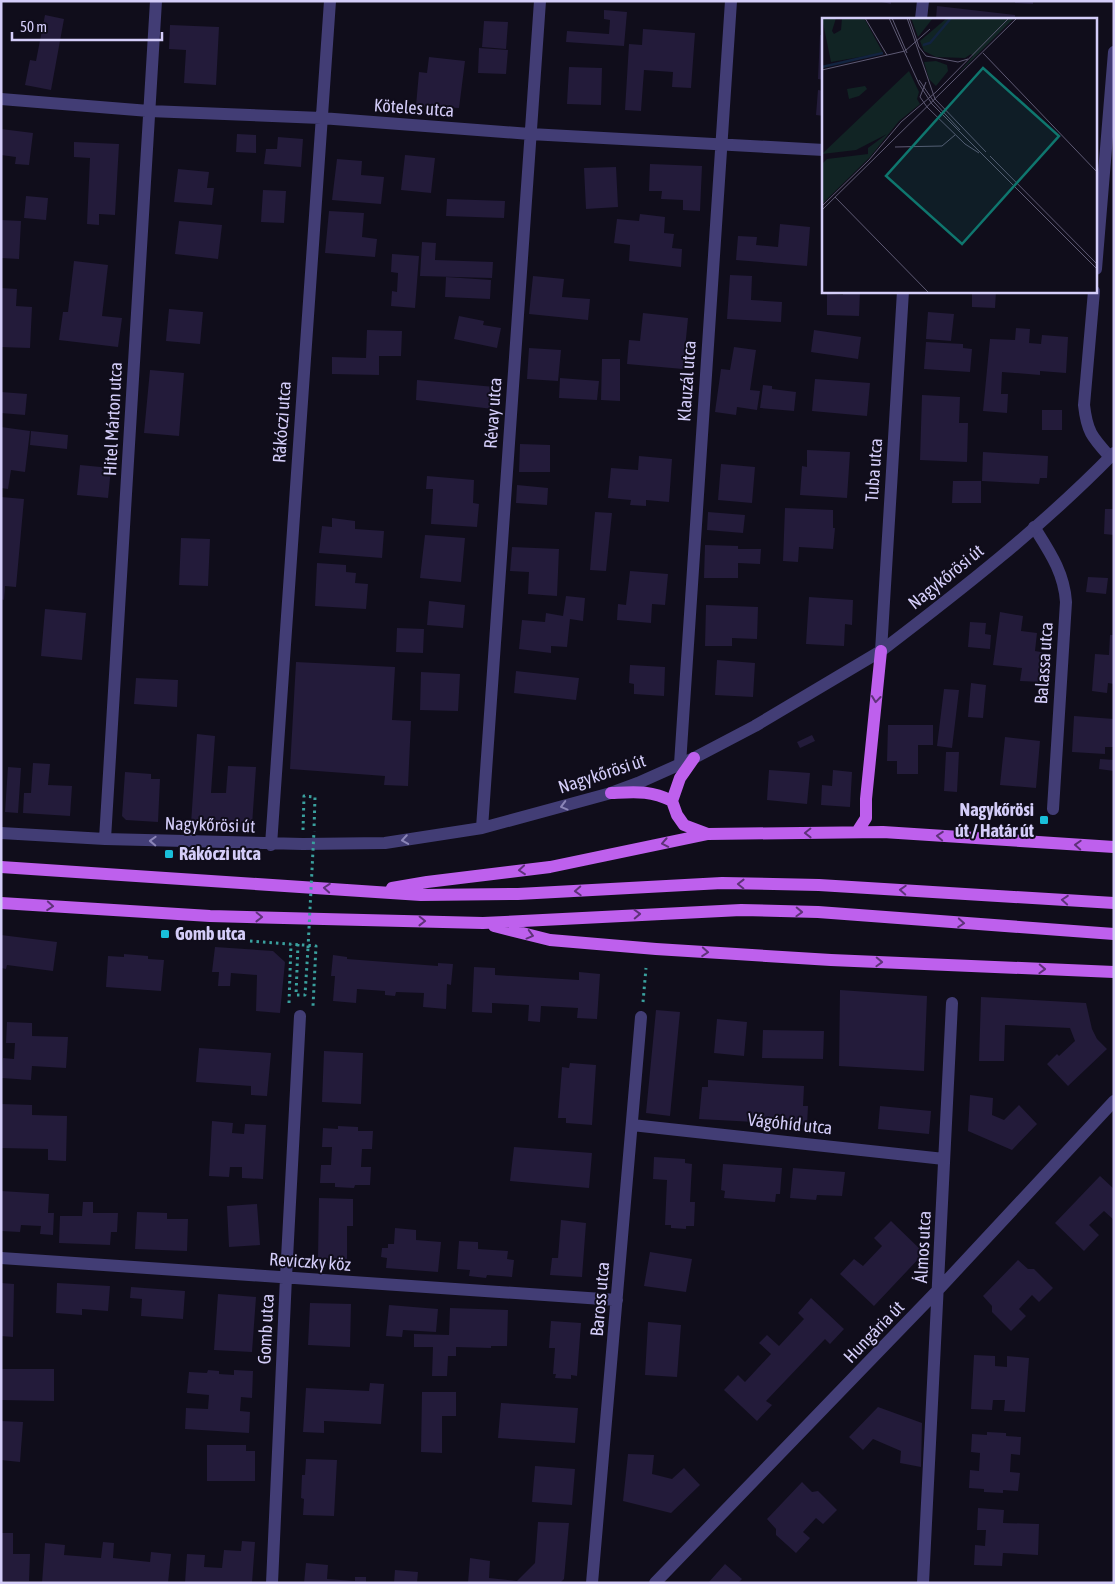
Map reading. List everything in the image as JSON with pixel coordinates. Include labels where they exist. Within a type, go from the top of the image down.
[{"type":"main road","points":[[856,832],[866,818],[866,800],[881,651]]},
{"type":"main road","points":[[672,801],[680,778],[694,758]]},
{"type":"main road","points":[[611,793],[647,792],[658,794],[672,801],[684,825],[708,834]]},
{"type":"main road","points":[[376,891],[427,882],[550,867],[708,834],[884,832],[1114,847]]},
{"type":"main road","points":[[1,867],[421,895],[474,895],[732,883],[838,886],[1114,903]]},
{"type":"main road","points":[[1,903],[210,916],[483,923],[740,910],[818,912],[1114,934]]},
{"type":"main road","points":[[483,923],[550,940],[646,948],[831,960],[1114,972]]},
{"type":"street","name":"Hitel Márton utca","points":[[105,840],[156,1]]},
{"type":"street","name":"Rákóczi utca","points":[[271,844],[320,118],[330,1]]},
{"type":"street","name":"Révay utca","points":[[482,828],[540,1]]},
{"type":"street","name":"Klauzál utca","points":[[680,764],[731,1]]},
{"type":"street","points":[[921,18],[923,1]]},
{"type":"street","points":[[1098,247],[1114,52]]},
{"type":"street","name":"Köteles utca","points":[[1,100],[149,111],[320,118],[530,134],[822,150]]},
{"type":"street","name":"Tuba utca","points":[[881,651],[903,292]]},
{"type":"street","points":[[1094,292],[1084,405],[1086,424],[1093,438],[1112,455]]},
{"type":"street","name":"Nagykőrösi út","points":[[1,832],[105,840],[271,844],[385,843],[482,828],[611,793],[694,758],[771,717],[881,651],[958,592],[1034,527],[1112,455]]},
{"type":"street","name":"Balassa utca","points":[[1034,527],[1057,564],[1065,596],[1053,809]]},
{"type":"street","name":"Álmos utca","points":[[923,1583],[952,1003]]},
{"type":"street","name":"Gomb utca","points":[[272,1583],[300,1016]]},
{"type":"street","name":"Baross utca","points":[[592,1583],[641,1017]]},
{"type":"street","name":"Hungária út","points":[[655,1583],[938,1290],[1114,1102]]},
{"type":"street","name":"Vágóhíd utca","points":[[632,1125],[944,1159]]},
{"type":"street","name":"Reviczky köz","points":[[1,1258],[617,1300]]},
{"type":"path","points":[[298,944],[296,995],[305,995],[315,797],[304,796],[303,831]]},
{"type":"path","points":[[250,941],[298,944],[316,946],[312,1016],[289,1016],[291,944]]},
{"type":"path","points":[[641,1017],[646,968]]},
{"type":"building","points":[[877,1],[891,1],[891,4]]},
{"type":"building","points":[[1015,1],[1033,1],[1033,4],[1015,3]]},
{"type":"building","points":[[937,6],[1015,15],[1015,18],[936,18]]},
{"type":"building","points":[[604,10],[627,12],[624,46],[566,42],[567,31],[609,34],[610,20],[604,19]]},
{"type":"building","points":[[45,15],[64,19],[51,90],[25,85],[30,60],[36,61]]},
{"type":"building","points":[[484,21],[508,22],[506,49],[482,47]]},
{"type":"building","points":[[170,25],[219,27],[216,85],[184,83],[186,50],[169,49]]},
{"type":"building","points":[[643,29],[695,33],[691,88],[672,87],[673,72],[644,70],[641,111],[625,110],[629,44],[642,45]]},
{"type":"building","points":[[820,35],[822,35],[822,80],[818,79]]},
{"type":"building","points":[[479,48],[508,50],[506,74],[478,73]]},
{"type":"building","points":[[429,57],[465,61],[459,108],[416,106],[419,72],[427,73]]},
{"type":"building","points":[[569,67],[602,68],[601,105],[567,104]]},
{"type":"building","points":[[818,90],[822,91],[822,116],[816,115]]},
{"type":"building","points":[[1,129],[33,133],[29,165],[15,164],[16,157],[1,155]]},
{"type":"building","points":[[237,134],[256,135],[256,153],[236,152]]},
{"type":"building","points":[[278,137],[303,139],[301,167],[264,164],[266,149],[277,149]]},
{"type":"building","points":[[74,142],[119,144],[115,215],[99,214],[99,225],[87,224],[90,158],[74,157]]},
{"type":"building","points":[[405,155],[435,158],[431,193],[401,190]]},
{"type":"building","points":[[337,159],[362,161],[361,175],[384,177],[381,204],[332,200]]},
{"type":"building","points":[[650,164],[702,166],[700,211],[683,210],[683,200],[661,199],[662,191],[649,191]]},
{"type":"building","points":[[616,167],[618,207],[586,209],[584,168]]},
{"type":"building","points":[[178,169],[209,172],[207,188],[214,188],[212,205],[174,202]]},
{"type":"building","points":[[263,190],[286,191],[284,223],[261,222]]},
{"type":"building","points":[[26,196],[48,198],[46,220],[24,218]]},
{"type":"building","points":[[447,199],[505,201],[504,218],[446,216]]},
{"type":"building","points":[[329,211],[364,213],[362,237],[377,239],[375,257],[325,253]]},
{"type":"building","points":[[640,214],[665,217],[664,233],[674,234],[672,248],[682,249],[681,267],[629,261],[630,245],[614,243],[617,219],[639,221]]},
{"type":"building","points":[[1,220],[21,221],[19,259],[1,258]]},
{"type":"building","points":[[179,221],[222,225],[218,259],[175,254]]},
{"type":"building","points":[[780,224],[810,227],[807,266],[736,260],[738,236],[757,237],[756,245],[778,247]]},
{"type":"building","points":[[422,242],[436,243],[435,260],[493,262],[492,278],[420,276]]},
{"type":"building","points":[[392,254],[419,256],[415,308],[391,306],[392,291],[397,292],[398,273],[391,272]]},
{"type":"building","points":[[74,261],[108,265],[102,316],[122,318],[118,347],[59,340],[63,312],[68,312]]},
{"type":"building","points":[[730,275],[752,276],[751,300],[782,302],[781,322],[727,319]]},
{"type":"building","points":[[533,276],[564,279],[562,297],[590,299],[588,320],[529,314]]},
{"type":"building","points":[[446,277],[491,280],[490,299],[445,297]]},
{"type":"building","points":[[1,288],[17,289],[16,306],[32,307],[30,348],[1,347]]},
{"type":"building","points":[[843,292],[860,292],[859,316],[827,315],[827,294],[843,295]]},
{"type":"building","points":[[972,292],[996,292],[995,308],[972,307]]},
{"type":"building","points":[[1066,292],[1066,294],[1048,293]]},
{"type":"building","points":[[169,309],[203,312],[200,344],[166,341]]},
{"type":"building","points":[[928,312],[954,314],[951,341],[926,339]]},
{"type":"building","points":[[643,313],[688,318],[683,369],[627,364],[629,340],[640,341]]},
{"type":"building","points":[[459,316],[484,321],[483,325],[501,328],[497,348],[454,339]]},
{"type":"building","points":[[1016,328],[1030,329],[1029,343],[1041,344],[1042,335],[1068,337],[1066,373],[1040,371],[1040,375],[1002,372],[1001,394],[1008,394],[1007,413],[983,411],[990,339],[1015,340]]},
{"type":"building","points":[[367,330],[402,331],[401,356],[379,356],[379,375],[332,374],[332,357],[366,358]]},
{"type":"building","points":[[814,330],[861,337],[858,359],[811,352]]},
{"type":"building","points":[[926,342],[963,344],[963,348],[972,349],[970,372],[924,369]]},
{"type":"building","points":[[734,347],[756,350],[750,390],[760,391],[757,410],[737,407],[736,415],[715,412],[721,369],[730,370]]},
{"type":"building","points":[[529,348],[561,350],[558,381],[527,379]]},
{"type":"building","points":[[602,359],[620,359],[620,401],[601,400]]},
{"type":"building","points":[[150,370],[184,373],[179,436],[144,433]]},
{"type":"building","points":[[560,378],[599,381],[597,400],[559,398]]},
{"type":"building","points":[[815,379],[870,383],[867,416],[812,411]]},
{"type":"building","points":[[417,380],[495,387],[493,409],[416,400]]},
{"type":"building","points":[[763,385],[772,386],[772,389],[796,392],[794,411],[760,408]]},
{"type":"building","points":[[1,392],[27,394],[25,415],[1,413]]},
{"type":"building","points":[[922,395],[960,397],[959,423],[968,423],[967,462],[920,460]]},
{"type":"building","points":[[1042,410],[1062,410],[1062,430],[1042,430]]},
{"type":"building","points":[[1,427],[30,431],[25,472],[11,470],[8,489],[1,488]]},
{"type":"building","points":[[31,431],[68,435],[67,449],[30,445]]},
{"type":"building","points":[[520,444],[550,445],[550,472],[519,472]]},
{"type":"building","points":[[807,450],[850,452],[847,498],[800,495],[802,466],[807,467]]},
{"type":"building","points":[[983,452],[1048,456],[1047,478],[1040,478],[1039,484],[982,481]]},
{"type":"building","points":[[639,456],[672,459],[669,502],[646,500],[646,506],[630,505],[631,500],[608,498],[611,468],[638,470]]},
{"type":"building","points":[[721,464],[755,467],[752,503],[718,500]]},
{"type":"building","points":[[80,465],[111,468],[108,498],[77,495]]},
{"type":"building","points":[[427,476],[474,480],[473,503],[479,504],[477,527],[431,524],[433,489],[426,489]]},
{"type":"building","points":[[953,481],[981,481],[981,503],[952,503]]},
{"type":"building","points":[[517,485],[548,488],[547,505],[516,503]]},
{"type":"building","points":[[1,497],[24,499],[16,587],[5,586],[4,600],[1,599]]},
{"type":"building","points":[[785,508],[833,510],[833,528],[835,528],[833,549],[799,547],[798,562],[783,561]]},
{"type":"building","points":[[1105,509],[1114,509],[1114,535],[1104,534]]},
{"type":"building","points":[[595,512],[612,513],[606,571],[590,570]]},
{"type":"building","points":[[708,512],[745,515],[743,533],[707,530]]},
{"type":"building","points":[[332,518],[355,521],[355,529],[384,531],[382,558],[319,553],[322,526],[332,527]]},
{"type":"building","points":[[425,535],[465,538],[461,582],[420,578]]},
{"type":"building","points":[[181,538],[210,539],[208,586],[179,585]]},
{"type":"building","points":[[705,545],[738,546],[738,549],[761,549],[760,564],[738,563],[738,578],[704,578]]},
{"type":"building","points":[[512,547],[559,549],[557,596],[528,594],[529,572],[510,571]]},
{"type":"building","points":[[317,563],[346,565],[346,572],[356,573],[355,583],[368,584],[366,609],[315,606]]},
{"type":"building","points":[[630,571],[668,574],[665,605],[652,604],[651,623],[617,620],[618,604],[626,605]]},
{"type":"building","points":[[1088,577],[1108,578],[1106,594],[1086,592]]},
{"type":"building","points":[[566,596],[585,598],[583,621],[570,619],[567,647],[551,646],[551,653],[519,649],[522,620],[545,622],[546,613],[563,616]]},
{"type":"building","points":[[809,597],[853,600],[852,625],[845,624],[844,646],[806,644]]},
{"type":"building","points":[[429,601],[465,605],[463,628],[427,625]]},
{"type":"building","points":[[706,605],[758,607],[757,639],[732,638],[732,646],[705,646]]},
{"type":"building","points":[[45,609],[86,613],[82,660],[41,656]]},
{"type":"building","points":[[1000,612],[1023,616],[1021,631],[1037,633],[1035,651],[1046,653],[1043,682],[1020,681],[1022,668],[993,665]]},
{"type":"building","points":[[970,622],[986,623],[985,634],[991,635],[990,649],[968,647]]},
{"type":"building","points":[[397,628],[424,629],[423,653],[396,652]]},
{"type":"building","points":[[1110,635],[1114,635],[1114,684],[1108,683],[1107,693],[1092,691],[1095,654],[1109,655]]},
{"type":"building","points":[[717,660],[755,663],[753,697],[715,695]]},
{"type":"building","points":[[296,662],[395,667],[392,720],[411,721],[408,786],[384,785],[385,776],[290,769]]},
{"type":"building","points":[[630,665],[665,667],[664,696],[634,694],[634,684],[629,683]]},
{"type":"building","points":[[516,671],[579,678],[576,700],[514,693]]},
{"type":"building","points":[[421,672],[460,674],[458,711],[420,710]]},
{"type":"building","points":[[136,678],[178,680],[177,707],[134,704]]},
{"type":"building","points":[[971,683],[986,685],[983,718],[968,717]]},
{"type":"building","points":[[944,689],[959,690],[952,748],[937,746]]},
{"type":"building","points":[[1074,716],[1114,719],[1114,747],[1105,747],[1105,754],[1072,752]]},
{"type":"building","points":[[888,725],[933,725],[933,745],[918,745],[918,774],[897,774],[897,761],[887,761]]},
{"type":"building","points":[[197,734],[215,736],[211,793],[226,793],[228,766],[256,767],[252,825],[248,828],[191,824]]},
{"type":"building","points":[[812,735],[815,741],[800,748],[797,742]]},
{"type":"building","points":[[1005,737],[1040,741],[1036,788],[1000,785]]},
{"type":"building","points":[[946,752],[959,752],[957,792],[944,791]]},
{"type":"building","points":[[1100,759],[1114,760],[1114,771],[1099,769]]},
{"type":"building","points":[[33,763],[50,764],[48,785],[72,786],[70,816],[23,813],[24,793],[31,793]]},
{"type":"building","points":[[8,767],[21,768],[18,813],[5,812]]},
{"type":"building","points":[[769,770],[810,773],[807,804],[767,800]]},
{"type":"building","points":[[833,770],[852,772],[850,807],[821,805],[822,785],[832,786]]},
{"type":"building","points":[[125,772],[151,774],[151,779],[160,779],[158,822],[126,820],[122,816]]},
{"type":"building","points":[[1,935],[57,942],[53,971],[7,965],[6,969],[1,968]]},
{"type":"building","points":[[215,947],[273,951],[285,962],[280,1013],[256,1011],[257,975],[231,973],[230,986],[218,986],[219,972],[212,972]]},
{"type":"building","points":[[124,954],[148,956],[148,959],[164,960],[161,991],[106,987],[108,956],[124,957]]},
{"type":"building","points":[[333,955],[347,957],[347,959],[438,966],[438,963],[453,964],[451,985],[447,984],[446,1009],[423,1007],[424,993],[396,992],[395,996],[385,995],[385,991],[357,989],[356,1003],[333,1001],[335,976],[331,976]]},
{"type":"building","points":[[474,967],[495,968],[495,975],[579,980],[579,972],[600,974],[597,1019],[577,1018],[578,1008],[541,1006],[540,1022],[528,1021],[529,1005],[492,1003],[492,1013],[472,1012]]},
{"type":"building","points":[[840,990],[927,996],[924,1071],[839,1066]]},
{"type":"building","points":[[981,997],[1086,1003],[1092,1029],[1097,1039],[1107,1049],[1068,1086],[1047,1064],[1075,1041],[1070,1028],[1005,1025],[1004,1061],[979,1061]]},
{"type":"building","points":[[656,1010],[680,1012],[670,1116],[646,1113]]},
{"type":"building","points":[[717,1019],[747,1022],[744,1056],[714,1053]]},
{"type":"building","points":[[7,1022],[32,1023],[32,1036],[68,1037],[66,1068],[32,1066],[31,1080],[2,1078],[3,1058],[14,1059],[15,1043],[6,1043]]},
{"type":"building","points":[[763,1030],[824,1031],[823,1059],[762,1058]]},
{"type":"building","points":[[199,1048],[271,1053],[267,1096],[251,1095],[251,1086],[196,1082]]},
{"type":"building","points":[[324,1051],[363,1053],[361,1104],[322,1102]]},
{"type":"building","points":[[570,1063],[596,1065],[592,1125],[566,1123],[566,1118],[558,1118],[562,1067],[569,1068]]},
{"type":"building","points":[[708,1080],[804,1086],[803,1106],[808,1106],[807,1125],[699,1119],[702,1087],[708,1087]]},
{"type":"building","points":[[970,1095],[993,1098],[992,1115],[1004,1120],[1019,1105],[1037,1124],[1012,1150],[968,1131]]},
{"type":"building","points":[[1,1104],[32,1105],[32,1115],[67,1116],[66,1161],[48,1160],[48,1149],[1,1148]]},
{"type":"building","points":[[880,1106],[931,1111],[929,1134],[878,1129]]},
{"type":"building","points":[[212,1121],[233,1123],[232,1133],[244,1134],[245,1124],[266,1125],[263,1179],[242,1178],[242,1167],[230,1167],[229,1177],[209,1176]]},
{"type":"building","points":[[338,1126],[358,1127],[358,1131],[373,1131],[372,1149],[362,1149],[361,1167],[371,1167],[370,1185],[355,1185],[354,1188],[335,1187],[335,1183],[320,1183],[321,1165],[331,1165],[332,1147],[322,1147],[323,1128],[338,1129]]},
{"type":"building","points":[[514,1147],[592,1153],[589,1188],[510,1181]]},
{"type":"building","points":[[654,1157],[685,1159],[685,1163],[692,1164],[690,1202],[695,1202],[694,1226],[686,1226],[686,1229],[671,1228],[671,1225],[665,1225],[667,1180],[653,1179]]},
{"type":"building","points":[[723,1164],[782,1168],[780,1194],[776,1194],[775,1202],[724,1198],[725,1191],[721,1190]]},
{"type":"building","points":[[793,1168],[845,1172],[842,1196],[817,1195],[816,1200],[790,1198]]},
{"type":"building","points":[[1100,1176],[1114,1189],[1114,1220],[1104,1211],[1089,1225],[1099,1235],[1084,1251],[1055,1223]]},
{"type":"building","points":[[1,1191],[49,1194],[48,1213],[54,1213],[53,1235],[40,1234],[41,1226],[21,1225],[20,1232],[1,1231]]},
{"type":"building","points":[[319,1198],[353,1199],[353,1226],[347,1226],[347,1259],[318,1258]]},
{"type":"building","points":[[83,1202],[93,1202],[93,1213],[118,1213],[117,1232],[111,1232],[110,1245],[59,1243],[60,1216],[82,1216]]},
{"type":"building","points":[[257,1204],[260,1245],[229,1247],[227,1206]]},
{"type":"building","points":[[137,1212],[167,1213],[167,1219],[188,1219],[187,1251],[135,1249]]},
{"type":"building","points":[[561,1220],[586,1223],[582,1277],[550,1275],[552,1258],[558,1258]]},
{"type":"building","points":[[891,1221],[924,1253],[874,1306],[840,1274],[854,1259],[863,1266],[882,1246],[874,1238]]},
{"type":"building","points":[[395,1228],[416,1230],[416,1240],[441,1242],[438,1272],[386,1268],[387,1258],[381,1257],[382,1248],[388,1248],[388,1244],[394,1244]]},
{"type":"building","points":[[459,1241],[478,1242],[478,1249],[508,1251],[507,1259],[514,1260],[512,1277],[487,1275],[486,1278],[469,1276],[470,1270],[457,1269]]},
{"type":"building","points":[[650,1252],[692,1259],[686,1292],[644,1286]]},
{"type":"building","points":[[1018,1260],[1028,1269],[1034,1269],[1053,1288],[1039,1302],[1032,1295],[1019,1309],[1026,1316],[1011,1331],[992,1312],[992,1306],[983,1296]]},
{"type":"building","points":[[1,1283],[14,1284],[13,1337],[1,1336]]},
{"type":"building","points":[[57,1283],[110,1286],[108,1311],[82,1309],[82,1315],[56,1313]]},
{"type":"building","points":[[131,1287],[185,1291],[183,1319],[141,1316],[142,1299],[130,1298]]},
{"type":"building","points":[[218,1294],[256,1297],[252,1352],[214,1350]]},
{"type":"building","points":[[811,1298],[844,1329],[830,1344],[825,1339],[766,1401],[772,1405],[757,1421],[724,1390],[738,1375],[745,1382],[771,1354],[759,1343],[767,1335],[779,1346],[804,1319],[798,1313]]},
{"type":"building","points":[[310,1303],[351,1304],[350,1347],[308,1345]]},
{"type":"building","points":[[389,1305],[438,1309],[436,1332],[403,1330],[402,1337],[386,1336]]},
{"type":"building","points":[[450,1308],[508,1310],[507,1346],[491,1346],[491,1348],[456,1347],[456,1356],[448,1356],[447,1376],[432,1376],[433,1347],[414,1347],[414,1334],[449,1335]]},
{"type":"building","points":[[551,1321],[581,1323],[577,1376],[571,1375],[571,1379],[555,1378],[556,1374],[553,1374],[555,1348],[549,1348]]},
{"type":"building","points":[[648,1322],[681,1325],[677,1377],[645,1375]]},
{"type":"building","points":[[974,1355],[995,1356],[995,1366],[1007,1367],[1007,1356],[1029,1358],[1025,1412],[1004,1411],[1005,1400],[993,1400],[992,1410],[971,1409]]},
{"type":"building","points":[[1,1369],[54,1369],[54,1401],[1,1400]]},
{"type":"building","points":[[208,1370],[219,1371],[219,1374],[234,1375],[234,1370],[253,1371],[252,1398],[241,1397],[240,1411],[250,1412],[249,1433],[185,1429],[186,1408],[208,1409],[209,1395],[187,1393],[189,1372],[207,1373]]},
{"type":"building","points":[[370,1383],[384,1384],[381,1424],[324,1421],[324,1433],[303,1432],[306,1388],[369,1391]]},
{"type":"building","points":[[422,1392],[456,1392],[456,1416],[442,1416],[442,1453],[421,1452]]},
{"type":"building","points":[[501,1403],[578,1408],[575,1443],[498,1438]]},
{"type":"building","points":[[878,1407],[922,1423],[921,1467],[900,1463],[901,1451],[873,1439],[863,1450],[849,1437]]},
{"type":"building","points":[[1,1421],[23,1422],[20,1462],[1,1460]]},
{"type":"building","points":[[987,1432],[1006,1433],[1006,1436],[1021,1437],[1020,1455],[1011,1454],[1010,1472],[1020,1473],[1018,1491],[1003,1490],[1003,1493],[984,1492],[984,1489],[969,1488],[970,1470],[979,1471],[980,1453],[971,1452],[972,1434],[987,1435]]},
{"type":"building","points":[[207,1445],[246,1445],[246,1451],[255,1451],[255,1481],[207,1481]]},
{"type":"building","points":[[628,1454],[654,1455],[652,1474],[672,1479],[684,1468],[700,1485],[671,1513],[623,1501]]},
{"type":"building","points":[[306,1459],[337,1460],[334,1516],[303,1515],[304,1499],[301,1498],[302,1475],[305,1475]]},
{"type":"building","points":[[535,1466],[575,1469],[572,1505],[532,1502]]},
{"type":"building","points":[[802,1482],[812,1492],[818,1491],[837,1510],[823,1524],[816,1518],[803,1532],[810,1538],[796,1553],[776,1535],[776,1529],[767,1519]]},
{"type":"building","points":[[978,1508],[1004,1510],[1003,1523],[1039,1524],[1038,1555],[1003,1553],[1002,1566],[974,1565],[975,1545],[985,1546],[986,1530],[977,1530]]},
{"type":"building","points":[[538,1522],[569,1523],[564,1579],[560,1583],[468,1583],[470,1558],[490,1561],[489,1578],[517,1581],[535,1563]]},
{"type":"building","points":[[1,1533],[13,1533],[13,1554],[30,1554],[29,1581],[1,1581]]},
{"type":"building","points":[[242,1541],[255,1542],[252,1583],[185,1583],[187,1554],[205,1555],[204,1567],[222,1568],[224,1550],[241,1551]]},
{"type":"building","points":[[103,1542],[114,1543],[113,1558],[150,1562],[151,1552],[171,1554],[168,1583],[42,1583],[45,1543],[65,1545],[64,1555],[101,1558]]},
{"type":"building","points":[[306,1563],[328,1565],[327,1579],[355,1581],[355,1577],[366,1577],[366,1583],[304,1583]]},
{"type":"building","points":[[725,1564],[742,1579],[738,1583],[708,1583]]},
{"type":"building","points":[[395,1570],[418,1572],[417,1583],[394,1583]]},
{"type":"place","name":"Nagykőrösi út / Határ út","points":[[1044,820]]},
{"type":"place","name":"Rákóczi utca","points":[[169,854]]},
{"type":"place","name":"Gomb utca","points":[[165,934]]}]
